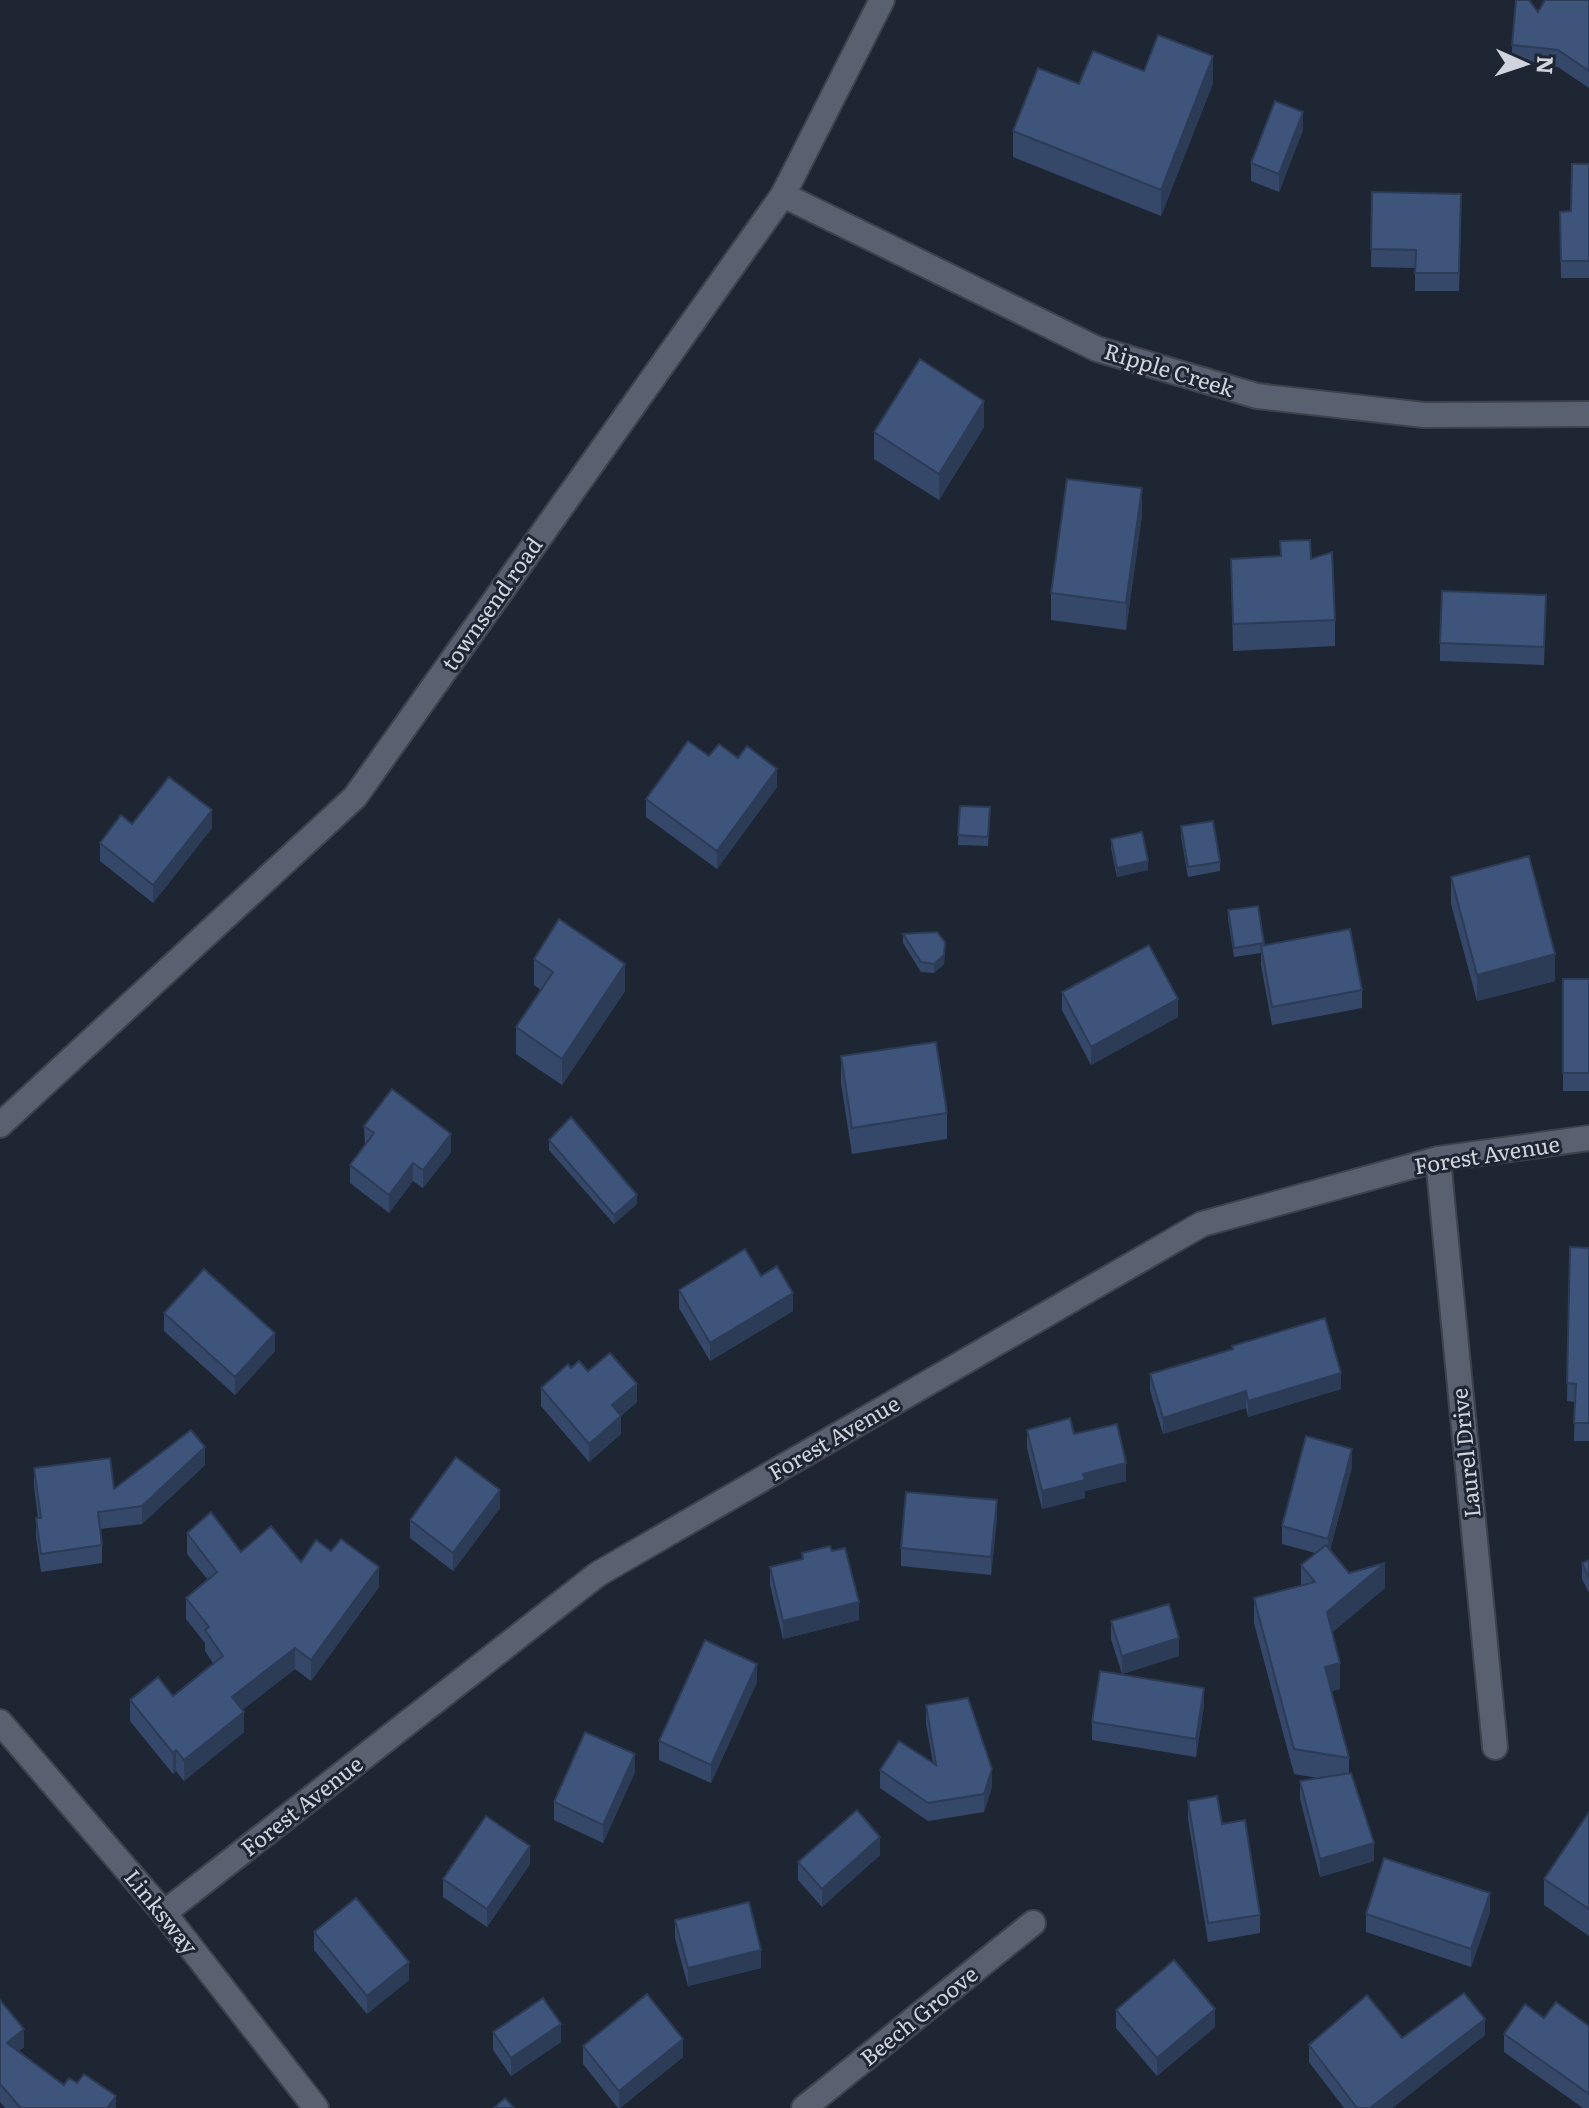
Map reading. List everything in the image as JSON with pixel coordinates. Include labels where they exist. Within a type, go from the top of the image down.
[{"type":"street","name":"townsend road","points":[[0,1125],[355,797],[783,195],[882,0]]},
{"type":"street","name":"Ripple Creek","points":[[783,195],[1097,349],[1257,396],[1424,415],[1589,414]]},
{"type":"street","name":"Forest Avenue","points":[[164,1913],[598,1574],[1202,1224],[1438,1159],[1589,1138]]},
{"type":"street","name":"Laurel Drive","points":[[1438,1159],[1495,1747]]},
{"type":"street","name":"Linksway","points":[[0,1722],[164,1913],[316,2108]]},
{"type":"street","name":"Beech Groove","points":[[804,2108],[1033,1923]]},
{"type":"building","points":[[1516,0],[1529,0],[1538,12],[1545,0],[1589,0],[1589,71],[1558,50],[1512,45]]},
{"type":"building","points":[[1158,35],[1213,56],[1161,190],[1013,131],[1038,68],[1079,84],[1093,51],[1144,71]]},
{"type":"building","points":[[1275,101],[1303,112],[1279,174],[1251,163]]},
{"type":"building","points":[[1572,164],[1589,164],[1589,261],[1561,261],[1560,212],[1571,211]]},
{"type":"building","points":[[1372,192],[1461,194],[1459,273],[1415,273],[1416,250],[1371,249]]},
{"type":"building","points":[[920,359],[984,401],[939,474],[874,432]]},
{"type":"building","points":[[1067,479],[1142,488],[1126,603],[1051,593]]},
{"type":"building","points":[[1310,540],[1311,559],[1332,552],[1335,620],[1233,624],[1231,559],[1281,556],[1280,541]]},
{"type":"building","points":[[1442,591],[1546,595],[1544,647],[1440,643]]},
{"type":"building","points":[[688,741],[709,756],[719,744],[738,758],[747,746],[777,769],[717,851],[646,799]]},
{"type":"building","points":[[169,777],[212,810],[153,885],[100,843],[121,815],[132,824]]},
{"type":"building","points":[[960,806],[990,807],[988,837],[958,835]]},
{"type":"building","points":[[1213,821],[1220,862],[1188,867],[1181,826]]},
{"type":"building","points":[[1142,832],[1148,861],[1117,868],[1111,839]]},
{"type":"building","points":[[1529,856],[1555,954],[1477,975],[1451,877]]},
{"type":"building","points":[[1258,906],[1264,943],[1234,948],[1228,910]]},
{"type":"building","points":[[559,919],[625,964],[562,1059],[516,1027],[553,972],[534,959]]},
{"type":"building","points":[[1350,929],[1362,990],[1272,1007],[1261,946]]},
{"type":"building","points":[[937,932],[945,942],[944,955],[934,964],[921,962],[903,934]]},
{"type":"building","points":[[1149,945],[1178,999],[1091,1047],[1062,992]]},
{"type":"building","points":[[1563,979],[1589,979],[1589,1073],[1563,1073]]},
{"type":"building","points":[[936,1042],[947,1113],[852,1128],[841,1056]]},
{"type":"building","points":[[392,1089],[451,1134],[423,1170],[413,1163],[389,1195],[350,1165],[374,1133],[364,1126]]},
{"type":"building","points":[[571,1117],[637,1195],[614,1215],[549,1140]]},
{"type":"building","points":[[1570,1247],[1589,1248],[1589,1423],[1574,1423],[1576,1384],[1567,1383]]},
{"type":"building","points":[[745,1249],[761,1276],[777,1266],[793,1293],[710,1343],[679,1290]]},
{"type":"building","points":[[204,1269],[275,1333],[235,1377],[164,1313]]},
{"type":"building","points":[[1325,1318],[1341,1373],[1248,1401],[1246,1391],[1163,1418],[1150,1374]]},
{"type":"building","points":[[610,1353],[637,1384],[612,1405],[621,1416],[589,1444],[541,1388],[568,1364],[571,1368],[579,1361],[588,1371]]},
{"type":"building","points":[[1070,1418],[1074,1434],[1117,1424],[1126,1463],[1083,1474],[1085,1480],[1042,1491],[1027,1430]]},
{"type":"building","points":[[191,1430],[205,1447],[142,1506],[98,1512],[102,1545],[41,1554],[36,1518],[41,1518],[34,1468],[110,1458],[114,1489]]},
{"type":"building","points":[[1306,1436],[1352,1449],[1328,1539],[1282,1526]]},
{"type":"building","points":[[456,1457],[500,1490],[453,1553],[410,1520]]},
{"type":"building","points":[[906,1492],[997,1500],[991,1557],[901,1548]]},
{"type":"building","points":[[211,1512],[241,1552],[271,1526],[301,1562],[316,1540],[331,1551],[341,1539],[379,1567],[311,1660],[295,1648],[232,1697],[244,1712],[184,1760],[176,1750],[173,1753],[130,1700],[158,1677],[173,1696],[223,1656],[205,1630],[209,1627],[186,1598],[217,1572],[187,1533]]},
{"type":"building","points":[[1326,1545],[1349,1573],[1385,1563],[1327,1612],[1340,1663],[1325,1667],[1349,1758],[1294,1749],[1254,1598],[1315,1582],[1301,1565]]},
{"type":"building","points":[[830,1546],[832,1551],[845,1548],[859,1602],[783,1621],[770,1567],[803,1559],[802,1553]]},
{"type":"building","points":[[1589,1560],[1589,1578],[1582,1563]]},
{"type":"building","points":[[1169,1604],[1179,1638],[1122,1656],[1111,1621]]},
{"type":"building","points":[[705,1640],[757,1664],[711,1765],[659,1741]]},
{"type":"building","points":[[1100,1671],[1204,1688],[1196,1739],[1092,1722]]},
{"type":"building","points":[[968,1698],[992,1769],[984,1794],[928,1803],[880,1770],[899,1741],[936,1765],[926,1705]]},
{"type":"building","points":[[585,1732],[635,1754],[603,1825],[554,1802]]},
{"type":"building","points":[[1351,1773],[1374,1843],[1320,1859],[1300,1781]]},
{"type":"building","points":[[1217,1796],[1222,1824],[1245,1820],[1260,1915],[1208,1923],[1188,1801]]},
{"type":"building","points":[[857,1810],[880,1837],[822,1889],[798,1862]]},
{"type":"building","points":[[1589,1812],[1589,1909],[1544,1879]]},
{"type":"building","points":[[486,1816],[530,1846],[487,1909],[443,1879]]},
{"type":"building","points":[[1384,1858],[1490,1893],[1471,1949],[1366,1914]]},
{"type":"building","points":[[356,1898],[409,1962],[367,1996],[314,1932]]},
{"type":"building","points":[[749,1902],[761,1950],[688,1968],[675,1920]]},
{"type":"building","points":[[1174,1960],[1215,2009],[1157,2058],[1116,2010]]},
{"type":"building","points":[[1464,1993],[1485,2019],[1370,2108],[1357,2108],[1309,2045],[1367,1995],[1402,2038]]},
{"type":"building","points":[[647,1994],[683,2039],[619,2091],[583,2046]]},
{"type":"building","points":[[543,1998],[561,2024],[511,2058],[493,2032]]},
{"type":"building","points":[[0,2000],[24,2029],[7,2043],[64,2085],[69,2078],[77,2083],[84,2074],[116,2096],[107,2108],[19,2106],[0,2084]]},
{"type":"building","points":[[1556,2002],[1589,2026],[1589,2094],[1504,2034],[1525,2004],[1544,2018]]},
{"type":"building","points":[[505,2098],[514,2108],[494,2108]]}]
